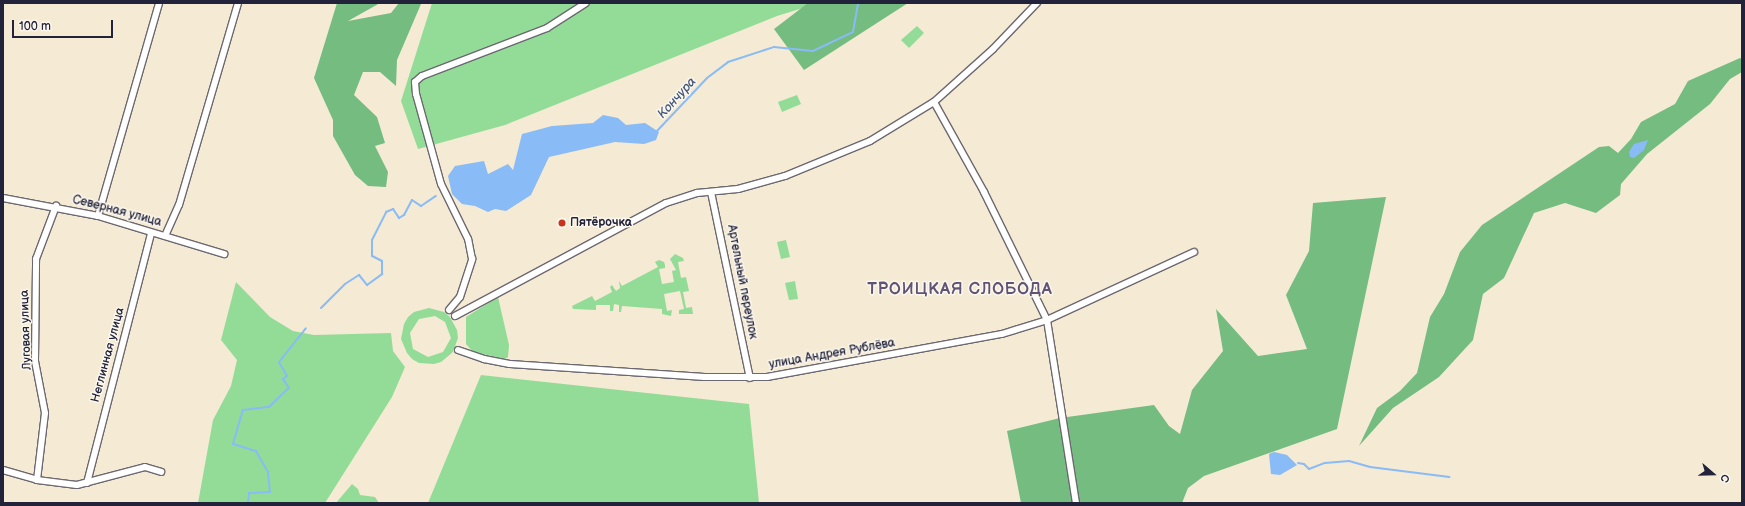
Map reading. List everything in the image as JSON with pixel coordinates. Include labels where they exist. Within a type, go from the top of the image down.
[{"type":"street","points":[[98,216],[159,3]]},
{"type":"street","points":[[165,236],[179,205],[238,3]]},
{"type":"street","points":[[449,310],[460,296],[472,260],[468,239],[441,184],[416,94],[415,82],[422,76],[547,28],[586,3]]},
{"type":"street","points":[[455,316],[640,214],[679,197],[738,189],[813,166],[870,140],[934,102],[988,55],[1037,3]]},
{"type":"street","points":[[934,102],[984,192],[1047,320],[1076,503]]},
{"type":"street","name":"Артельный переулок","points":[[711,192],[750,378]]},
{"type":"street","name":"Северная улица","points":[[3,198],[56,206],[98,216],[224,254]]},
{"type":"street","name":"Луговая улица","points":[[37,480],[45,413],[35,361],[36,259],[56,206]]},
{"type":"street","name":"Неглинная улица","points":[[87,483],[151,233]]},
{"type":"street","name":"улица Андрея Рублёва","points":[[458,350],[484,360],[510,364],[750,378],[788,373],[995,335],[1047,320],[1194,252]]},
{"type":"street","points":[[3,470],[37,480],[77,485],[146,467],[161,472]]},
{"type":"green space","points":[[337,3],[380,3],[348,21],[391,13],[399,3],[421,4],[397,60],[396,86],[380,72],[363,72],[354,95],[377,117],[385,143],[375,146],[388,172],[386,187],[368,186],[355,175],[333,136],[333,120],[314,78]]},
{"type":"green space","points":[[432,3],[819,3],[777,16],[505,125],[418,149],[401,101]]},
{"type":"green space","points":[[808,3],[908,3],[804,70],[774,29]]},
{"type":"green space","points":[[917,26],[924,33],[909,48],[901,40]]},
{"type":"green space","points":[[1740,58],[1742,59],[1742,72],[1730,79],[1710,104],[1647,154],[1621,184],[1620,195],[1596,213],[1565,203],[1534,213],[1504,278],[1483,294],[1473,340],[1439,377],[1393,408],[1359,446],[1377,408],[1400,391],[1417,373],[1430,317],[1444,294],[1460,252],[1482,225],[1599,147],[1609,146],[1618,153],[1631,139],[1641,122],[1675,104],[1688,81]]},
{"type":"green space","points":[[797,95],[801,104],[782,112],[778,102]]},
{"type":"green space","points":[[1386,197],[1337,429],[1204,476],[1188,488],[1182,503],[1021,503],[1007,431],[1060,418],[1154,405],[1169,426],[1180,434],[1192,390],[1223,351],[1216,309],[1258,356],[1307,349],[1286,295],[1309,251],[1313,203]]},
{"type":"green space","points":[[786,240],[790,257],[781,259],[777,242]]},
{"type":"green space","points":[[675,254],[683,258],[684,261],[678,262],[681,278],[686,277],[689,291],[683,292],[686,308],[692,307],[693,314],[679,314],[679,310],[684,309],[680,291],[664,294],[667,311],[672,310],[671,316],[662,314],[662,309],[622,306],[621,312],[619,312],[619,305],[614,304],[613,311],[610,311],[610,305],[596,305],[596,310],[573,309],[572,306],[592,296],[595,301],[612,292],[610,287],[612,285],[616,291],[620,288],[619,281],[622,286],[658,267],[655,262],[659,260],[664,262],[665,265],[665,268],[659,269],[662,284],[674,282],[672,271],[676,270],[670,259]]},
{"type":"green space","points":[[795,281],[798,299],[789,300],[785,283]]},
{"type":"green space","points":[[236,282],[270,317],[293,331],[314,335],[391,333],[393,351],[405,367],[392,397],[325,503],[198,503],[213,420],[231,386],[237,360],[221,340]]},
{"type":"green space","points":[[498,297],[509,345],[508,357],[505,359],[473,352],[466,344],[466,317]]},
{"type":"green space","points":[[429,308],[444,312],[450,317],[457,330],[458,338],[453,352],[441,362],[434,364],[419,363],[412,359],[407,353],[401,339],[404,324],[408,317],[414,312]],"holes":[[[435,316],[445,322],[451,338],[443,352],[428,357],[413,349],[410,333],[419,319]]]},
{"type":"green space","points":[[481,375],[749,404],[759,503],[428,503]]},
{"type":"green space","points":[[352,484],[358,489],[360,495],[375,497],[379,503],[336,503]]},
{"type":"water","points":[[603,115],[618,118],[626,125],[645,123],[659,132],[656,140],[644,144],[615,142],[549,157],[531,195],[506,211],[495,209],[488,212],[475,206],[462,204],[452,194],[448,176],[455,166],[484,161],[488,174],[508,164],[513,170],[522,134],[552,126],[593,123]]},
{"type":"water","points":[[1648,140],[1644,150],[1634,158],[1630,157],[1629,152],[1634,144]]},
{"type":"water","points":[[1274,452],[1287,455],[1297,465],[1280,475],[1271,474],[1269,454]]},
{"type":"waterway","name":"Кончура","points":[[656,132],[707,78],[728,62],[774,47],[813,51],[853,32],[858,3]]},
{"type":"waterway","name":"Кончура","points":[[321,308],[345,284],[359,275],[367,285],[382,274],[382,261],[372,256],[372,240],[386,212],[393,209],[399,218],[404,215],[412,200],[421,206],[436,196]]},
{"type":"waterway","name":"Кончура","points":[[248,503],[249,493],[270,492],[268,472],[256,451],[233,444],[243,410],[269,407],[289,388],[283,379],[287,376],[279,362],[306,328]]},
{"type":"waterway","points":[[1298,463],[1304,464],[1309,469],[1325,463],[1349,461],[1370,467],[1449,477]]},
{"type":"place","name":"Пятёрочка","points":[[562,223]]},
{"type":"district","name":"ТРОИЦКАЯ СЛОБОДА","points":[[960,290]]}]
